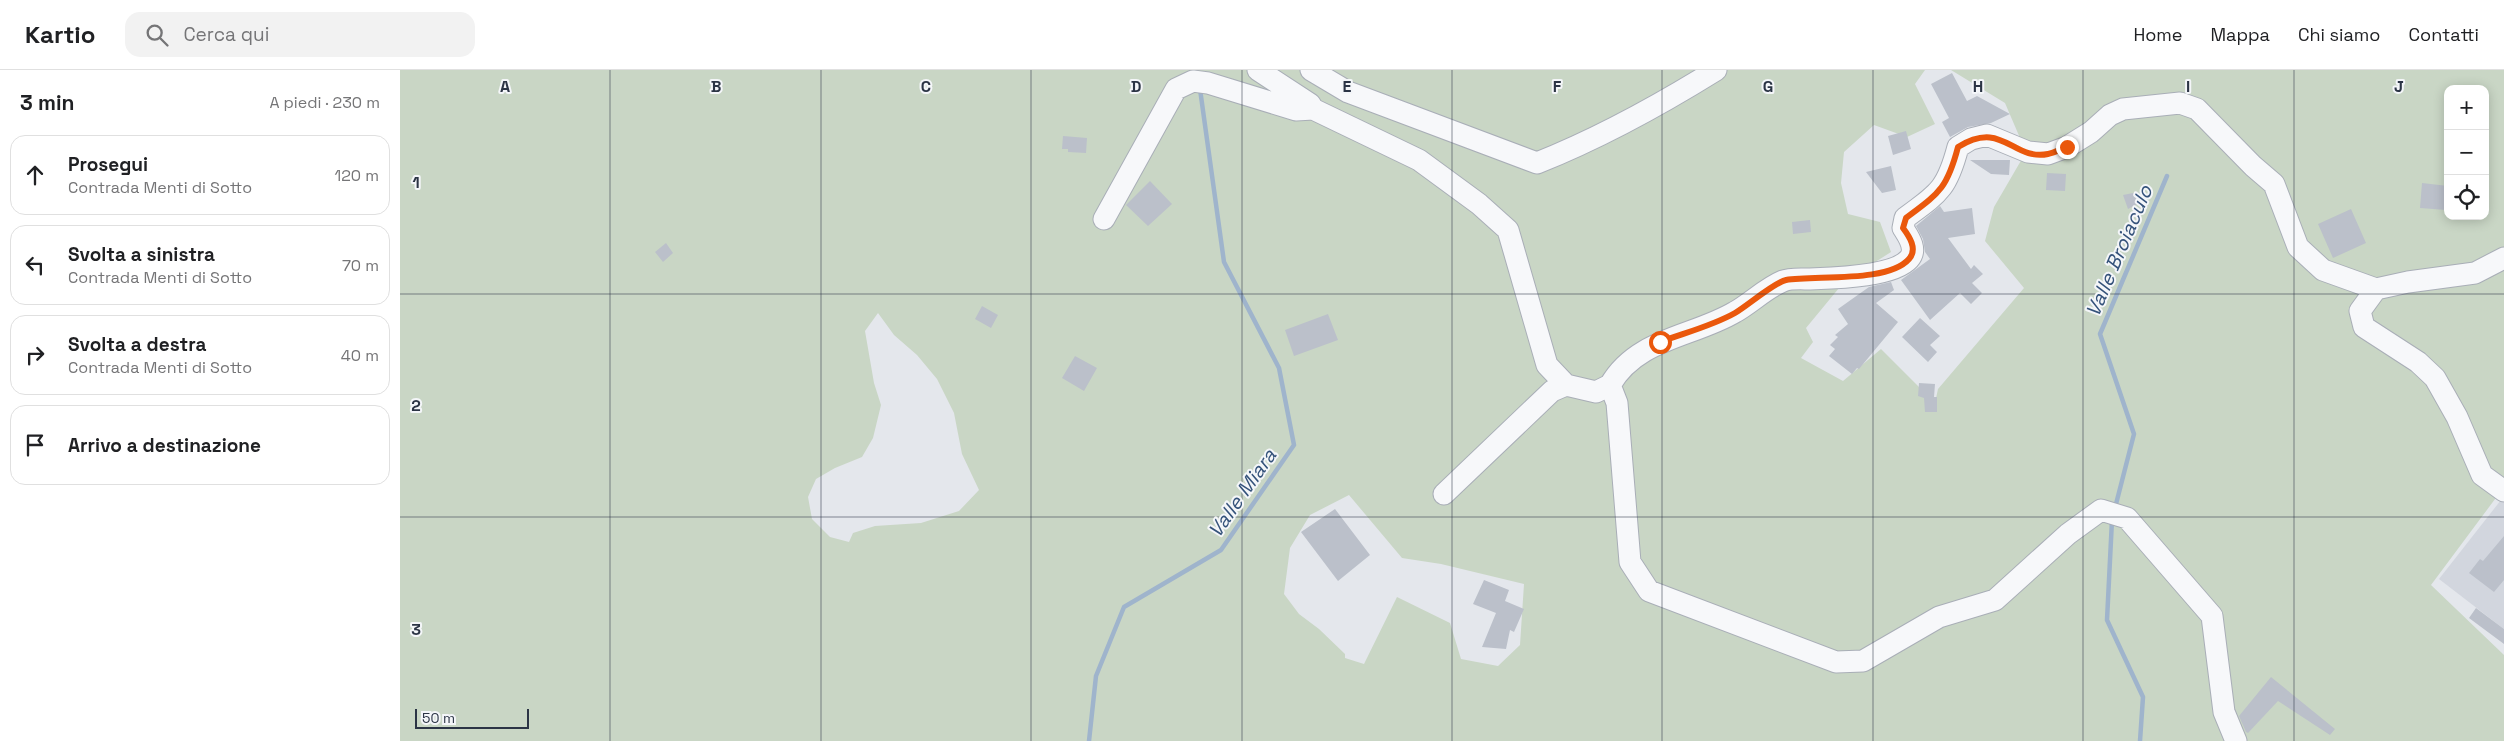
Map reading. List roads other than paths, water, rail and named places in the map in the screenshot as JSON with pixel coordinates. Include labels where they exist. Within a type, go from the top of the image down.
[{"type":"street","points":[[1258,70],[1310,104],[1313,109]]},
{"type":"street","points":[[1311,70],[1348,92],[1536,163],[1587,142],[1638,116],[1716,70]]},
{"type":"street","points":[[1104,219],[1176,89],[1201,82],[1296,110],[1313,109],[1419,160],[1479,204],[1508,230],[1547,365],[1566,385],[1596,392],[1610,386],[1619,369],[1660,342],[1734,314],[1784,280],[1843,278],[1886,272],[1909,259],[1912,252],[1912,242],[1903,228],[1906,218],[1938,194],[1951,172],[1958,147],[1971,139],[1987,135],[2028,152],[2048,154],[2067,147],[2091,132],[2110,115],[2123,109],[2180,103],[2197,109],[2253,166],[2274,184],[2298,247],[2323,270],[2376,289],[2408,282],[2475,273],[2504,258]]},
{"type":"street","points":[[2376,289],[2360,311],[2364,328],[2387,345],[2418,362],[2435,378],[2457,416],[2482,475],[2504,491]]},
{"type":"street","points":[[1444,494],[1552,391],[1566,385]]},
{"type":"street","points":[[1610,386],[1617,403],[1630,562],[1649,591],[1836,662],[1863,661],[1939,617],[1995,600],[2068,534],[2113,514],[2127,518],[2212,616],[2224,712],[2236,741]]},
{"type":"waterway","name":"Valle Miara","points":[[1089,741],[1096,676],[1124,607],[1221,550],[1294,445],[1279,368],[1224,262],[1200,89]]},
{"type":"waterway","name":"Valle Broiaculo","points":[[2115,508],[2134,434],[2100,334],[2167,176]]},
{"type":"waterway","name":"Valle Broiaculo","points":[[2112,520],[2107,620],[2143,697],[2140,741]]}]
